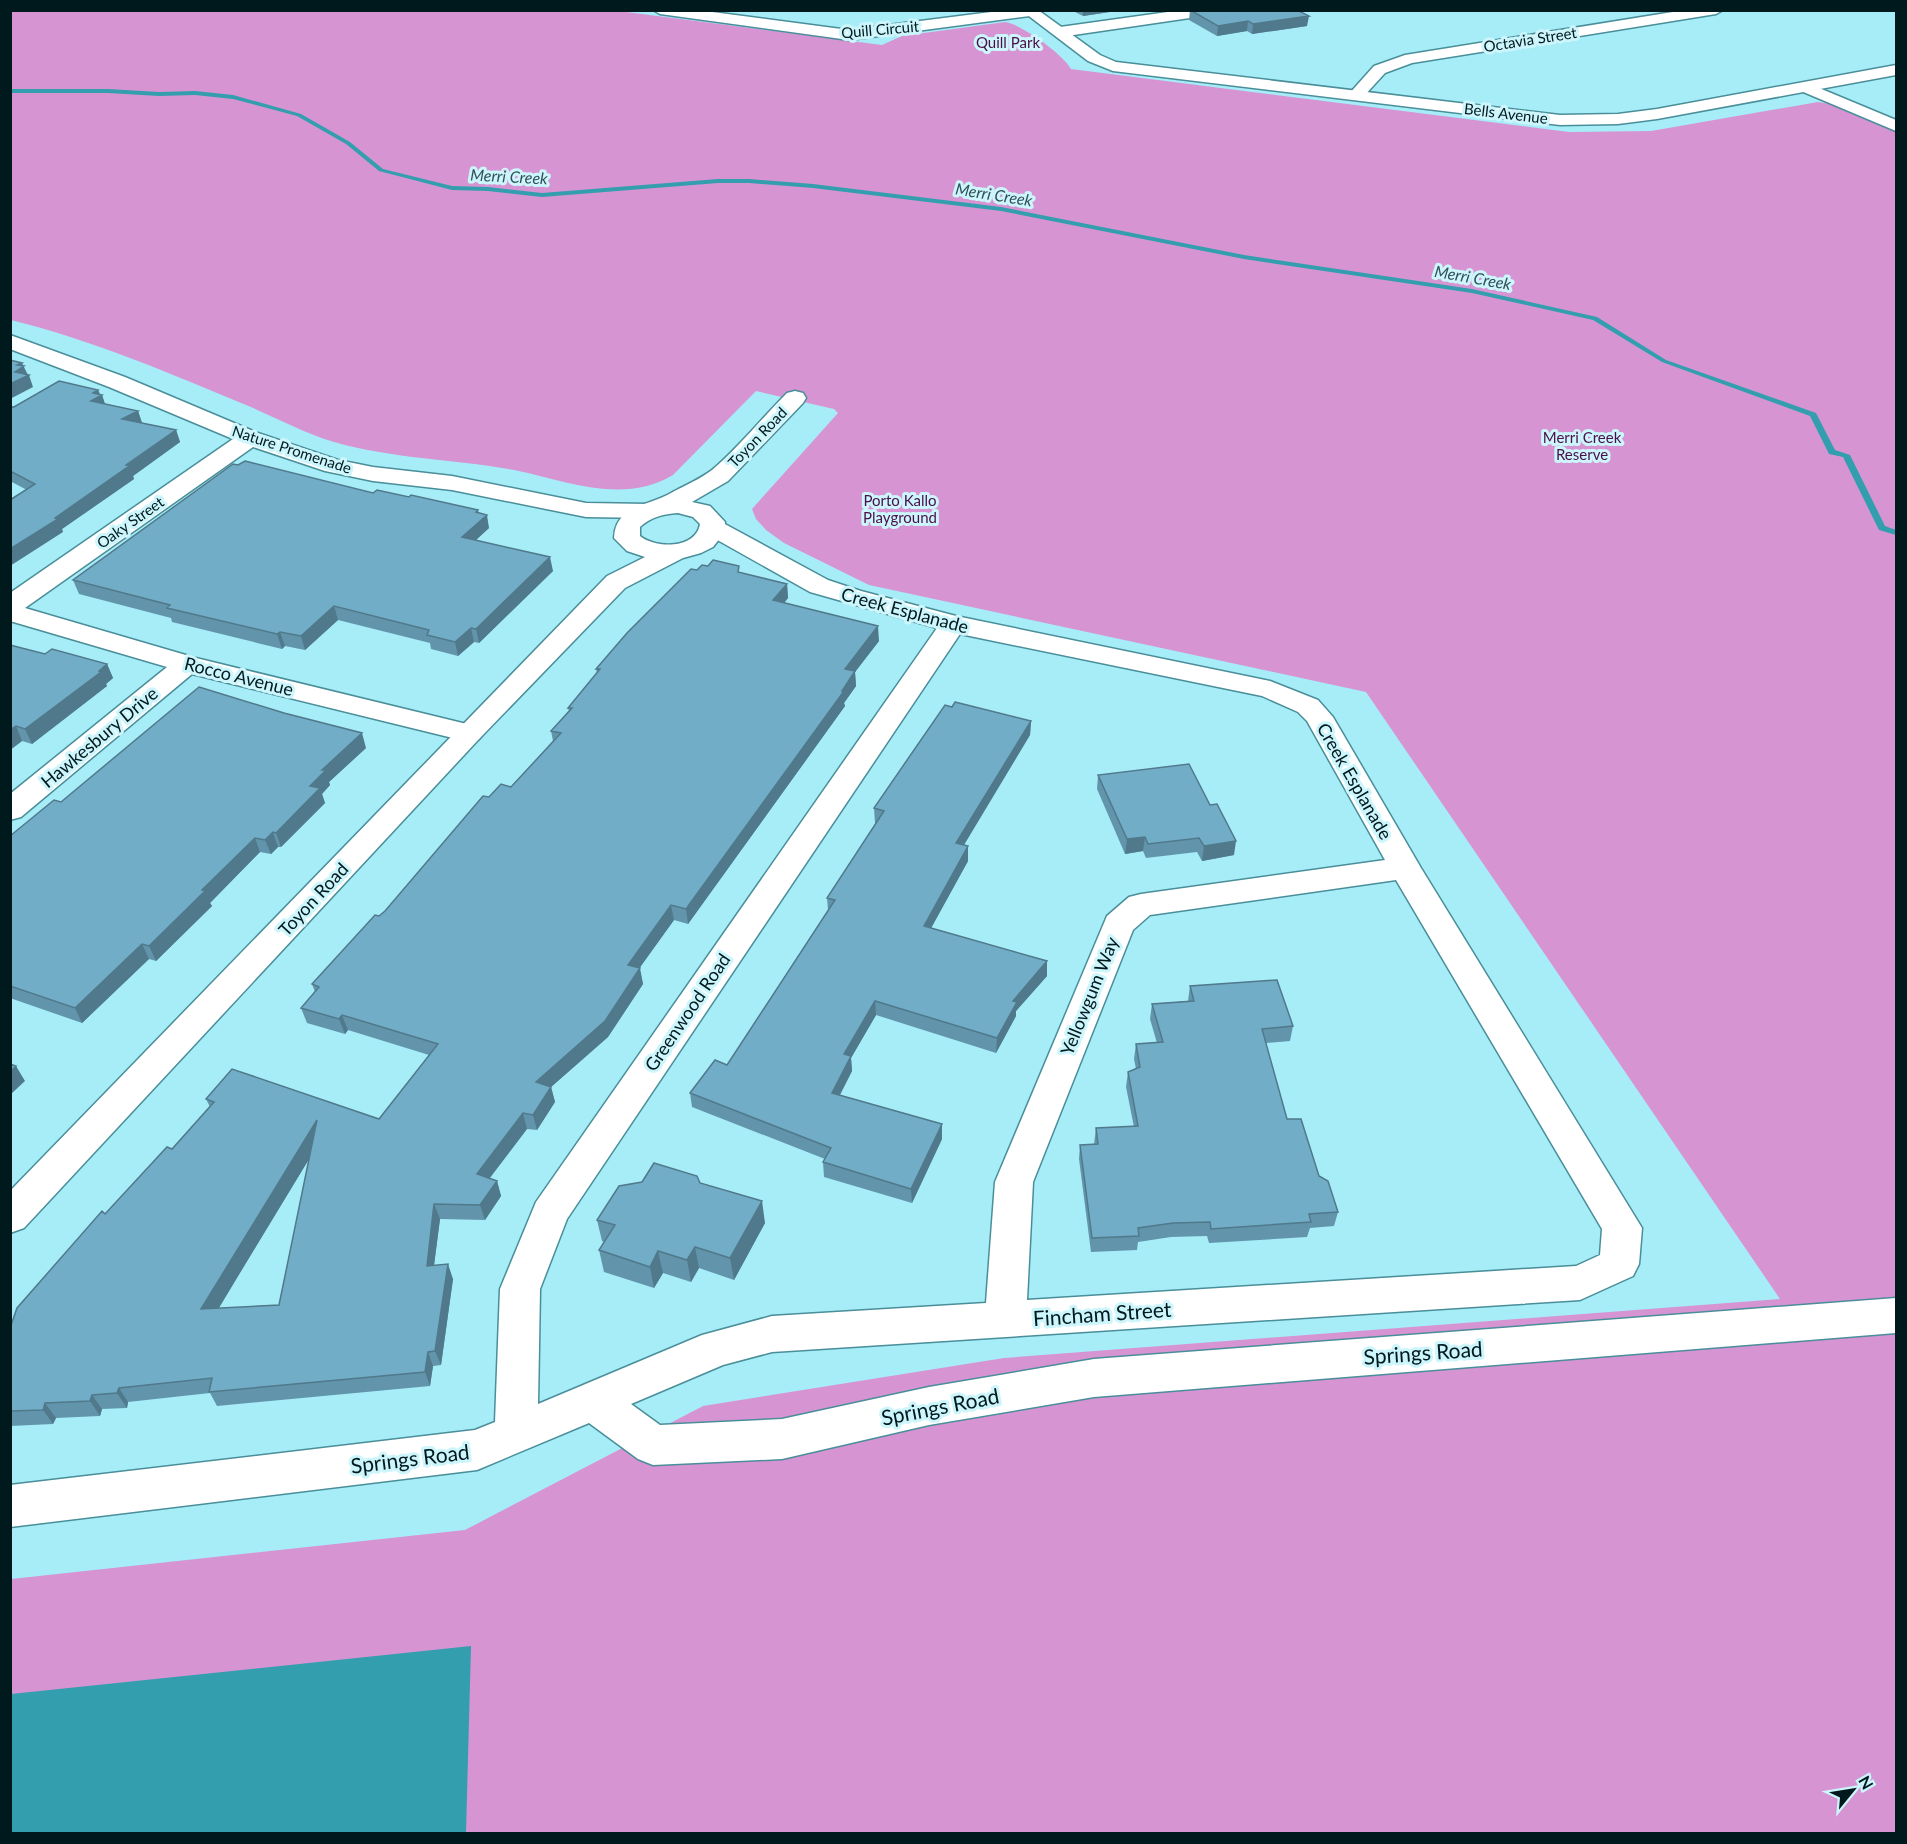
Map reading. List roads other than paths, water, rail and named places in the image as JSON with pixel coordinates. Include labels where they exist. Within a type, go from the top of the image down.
[{"type":"street","name":"Quill Circuit","points":[[660,10],[722,14],[849,35],[1029,11]]},
{"type":"street","points":[[1029,11],[1060,32],[1217,10]]},
{"type":"street","name":"Octavia Street","points":[[1357,94],[1374,72],[1385,64],[1716,10]]},
{"type":"street","name":"Bells Avenue","points":[[1060,32],[1094,58],[1113,66],[1560,120],[1618,119],[1807,88],[1896,70]]},
{"type":"street","points":[[1807,88],[1896,126]]},
{"type":"street","name":"Nature Promenade","points":[[10,342],[85,370],[250,438],[333,466],[373,474],[452,483],[586,510],[690,508],[711,522]]},
{"type":"street","points":[[57,386],[85,370]]},
{"type":"street","name":"Toyon Road","points":[[616,582],[631,520],[719,476],[795,398]]},
{"type":"street","name":"Oaky Street","points":[[10,606],[250,438]]},
{"type":"street","name":"Toyon Road","points":[[10,1217],[469,733],[616,582],[705,541],[711,522],[719,476]]},
{"type":"street","name":"Nature Promenade","points":[[586,510],[649,551],[679,551]]},
{"type":"street","name":"Creek Esplanade","points":[[711,522],[756,553],[789,568],[819,586],[953,624],[1270,689],[1308,706],[1319,717],[1405,868],[1622,1228],[1619,1264]]},
{"type":"street","name":"Creek Esplanade","points":[[679,551],[756,553]]},
{"type":"street","name":"Rocco Avenue","points":[[10,612],[188,664],[469,733]]},
{"type":"street","name":"Greenwood Road","points":[[516,1434],[520,1289],[550,1213],[953,624]]},
{"type":"street","name":"Hawkesbury Drive","points":[[10,810],[188,664]]},
{"type":"street","name":"Yellowgum Way","points":[[1007,1319],[1006,1283],[1014,1182],[1119,924],[1141,905],[1405,868]]},
{"type":"street","name":"Fincham Street","points":[[594,1402],[717,1348],[772,1334],[1580,1283],[1619,1264]]},
{"type":"street","name":"Springs Road","points":[[10,1506],[477,1450],[594,1402],[653,1446],[782,1439],[929,1406],[1094,1378],[1896,1316]]},
{"type":"water","points":[[471,1646],[466,1833],[11,1833],[11,1694]]},
{"type":"waterway","name":"Merri Creek","points":[[10,91],[195,93],[233,97],[299,115],[348,143],[381,170],[452,188],[542,195],[718,181],[813,186],[1001,209],[1244,257],[1472,291],[1595,318],[1664,361],[1813,415],[1832,452],[1846,455],[1882,528],[1896,533]]},
{"type":"park label","name":"Quill Park","points":[[1008,42]]},
{"type":"park label","name":"Merri Creek Reserve","points":[[1582,446]]},
{"type":"park label","name":"Porto Kallo Playground","points":[[900,508]]}]
